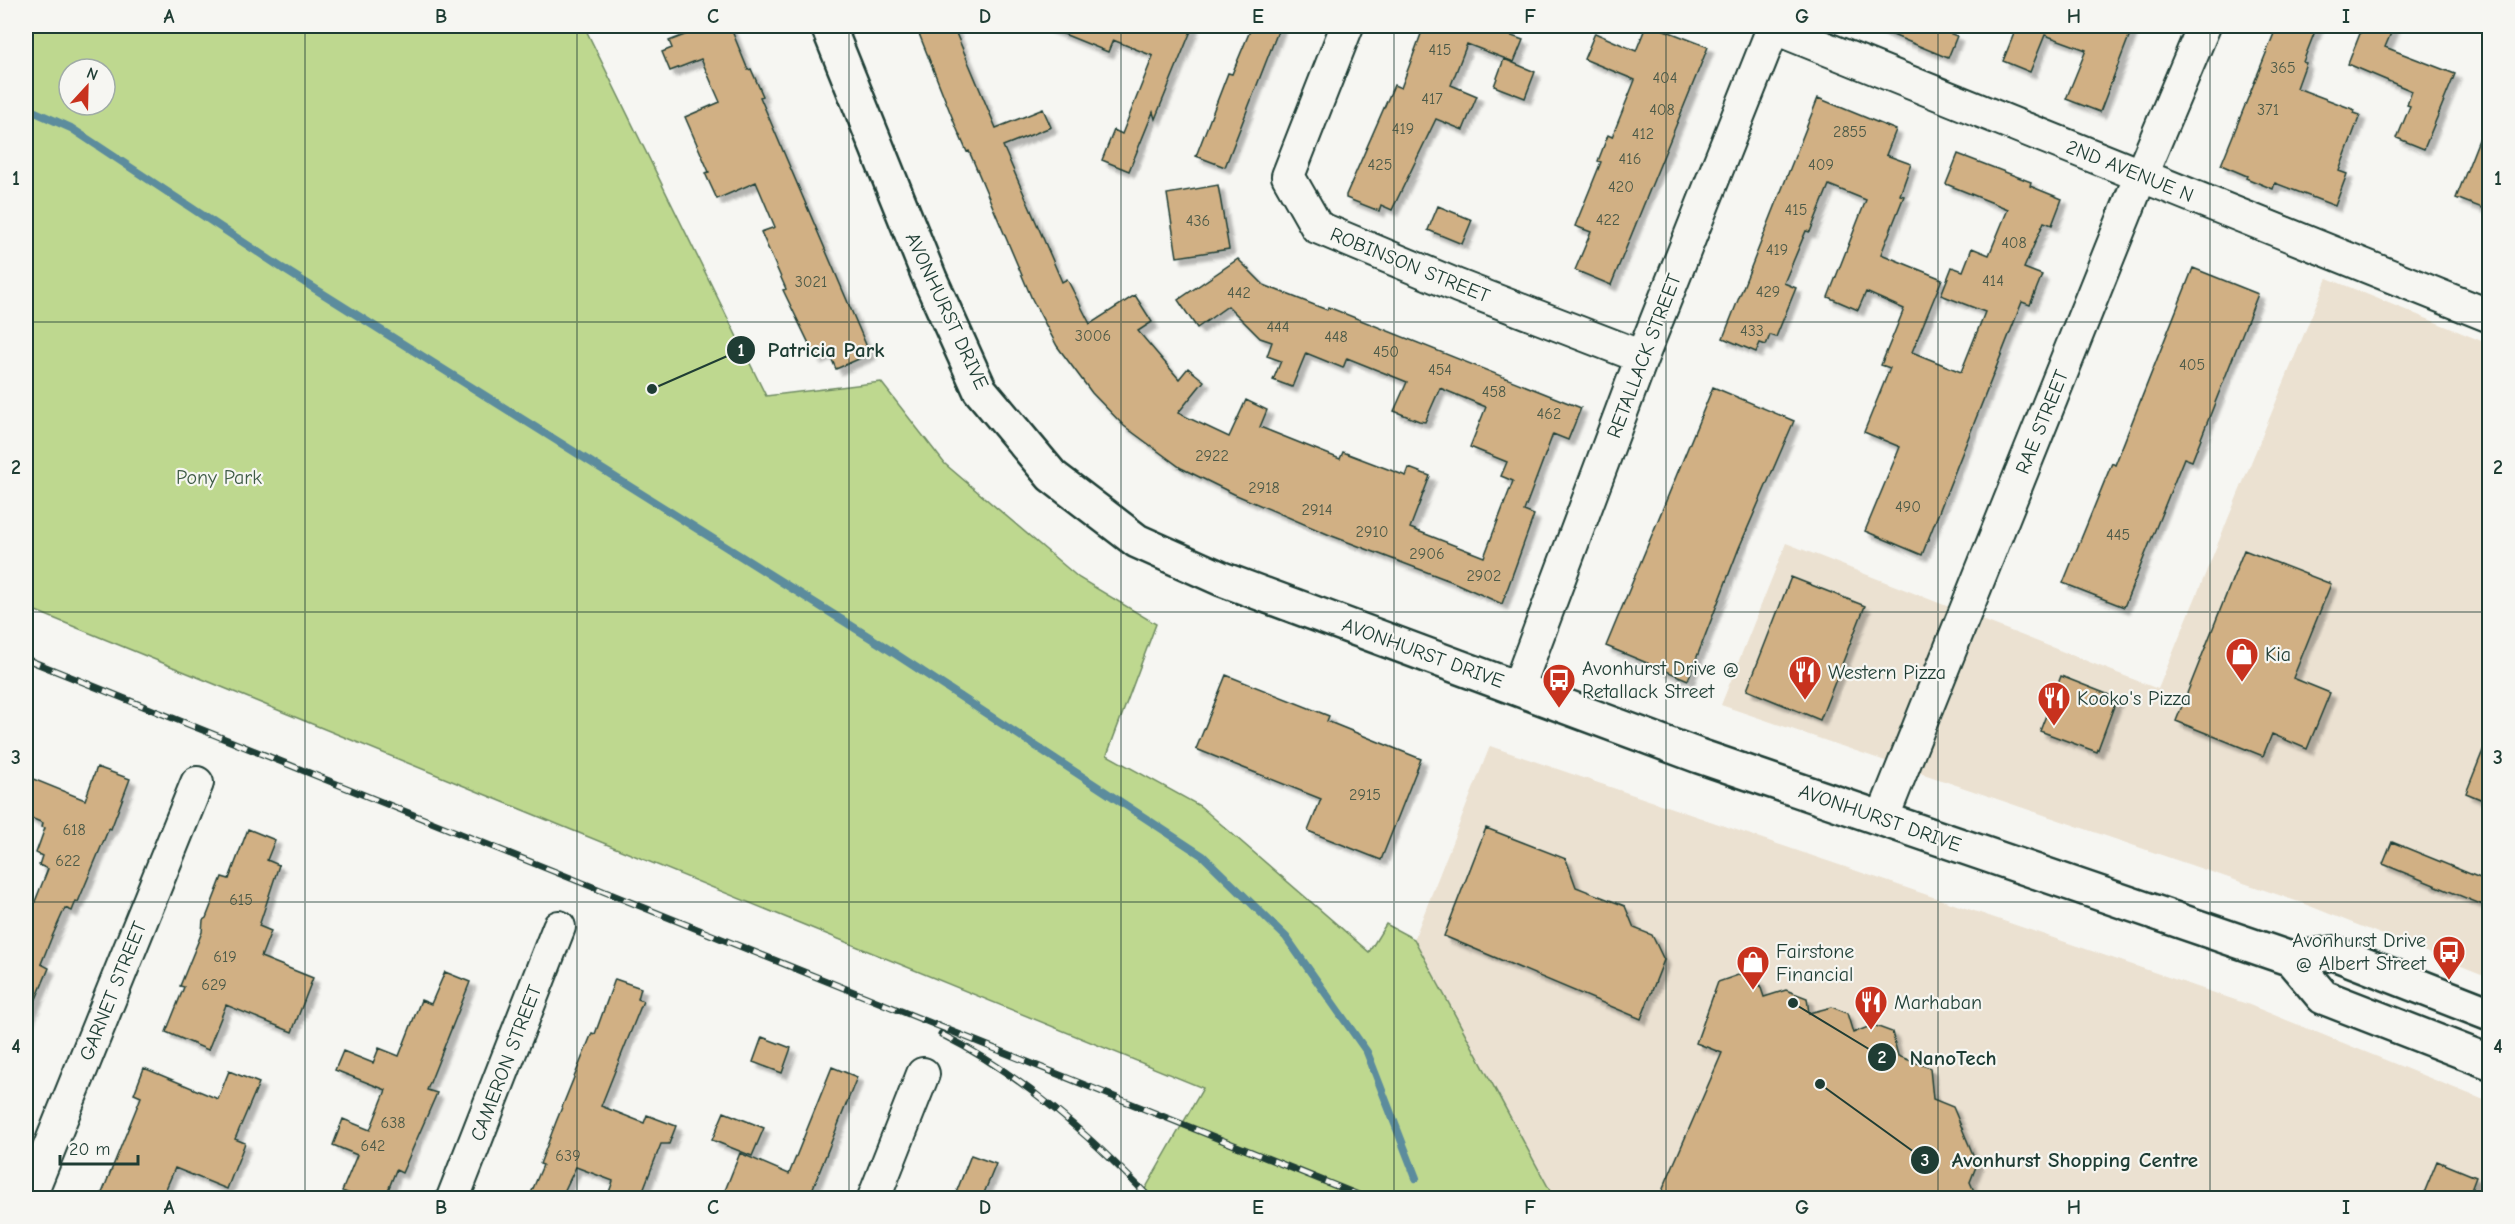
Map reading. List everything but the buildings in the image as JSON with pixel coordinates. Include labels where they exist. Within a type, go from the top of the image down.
[{"type":"street","name":"AVONHURST DRIVE","points":[[828,26],[930,279],[980,390],[1052,476],[1137,541],[1222,579],[1699,756],[2291,959],[2334,953],[2490,1014]]},
{"type":"street","name":"ROBINSON STREET","points":[[1347,26],[1288,176],[1317,227],[1458,286],[1642,357]]},
{"type":"street","name":"RETALLACK STREET","points":[[1518,688],[1642,357],[1773,26]]},
{"type":"street","name":"2ND AVENUE N","points":[[1773,26],[2490,316]]},
{"type":"street","name":"RAE STREET","points":[[1882,819],[2141,175],[2204,26]]},
{"type":"street","name":"GARNET STREET","points":[[29,1198],[196,783]]},
{"type":"street","name":"CAMERON STREET","points":[[453,1198],[559,927]]},
{"type":"street","points":[[2291,959],[2323,997],[2490,1062]]},
{"type":"street","points":[[874,1198],[923,1074]]},
{"type":"shaded area","points":[[2327,278],[2489,344],[2489,977],[2302,903],[1721,705],[1786,543],[2158,689]]},
{"type":"shaded area","points":[[1490,746],[2247,1004],[2489,1102],[2489,1198],[1554,1198],[1414,939]]},
{"type":"green space","name":"Pony Park","points":[[26,26],[584,26],[766,396],[881,382],[945,464],[1079,578],[1156,624],[1107,755],[1200,806],[1369,952],[1386,924],[1414,939],[1554,1198],[1140,1198],[1203,1088],[26,607]]},
{"type":"waterway","points":[[26,108],[71,128],[282,268],[882,645],[1203,856],[1286,937],[1367,1052],[1416,1178]]},
{"type":"railway","points":[[26,659],[1366,1198]]},
{"type":"railway","points":[[941,1034],[999,1068],[1053,1107],[1103,1151],[1150,1198]]},
{"type":"place","name":"Patricia Park","points":[[652,389]]},
{"type":"place","name":"Kia","points":[[2242,683]]},
{"type":"place","name":"Western Pizza","points":[[1805,701]]},
{"type":"place","name":"Avonhurst Drive @ Retallack Street","points":[[1559,709]]},
{"type":"place","name":"Kooko's Pizza","points":[[2054,727]]},
{"type":"place","name":"Avonhurst Drive @ Albert Street","points":[[2449,981]]},
{"type":"place","name":"Fairstone Financial","points":[[1753,991]]},
{"type":"place","name":"NanoTech","points":[[1793,1003]]},
{"type":"place","name":"Marhaban","points":[[1871,1031]]},
{"type":"place","name":"Avonhurst Shopping Centre","points":[[1820,1084]]}]
